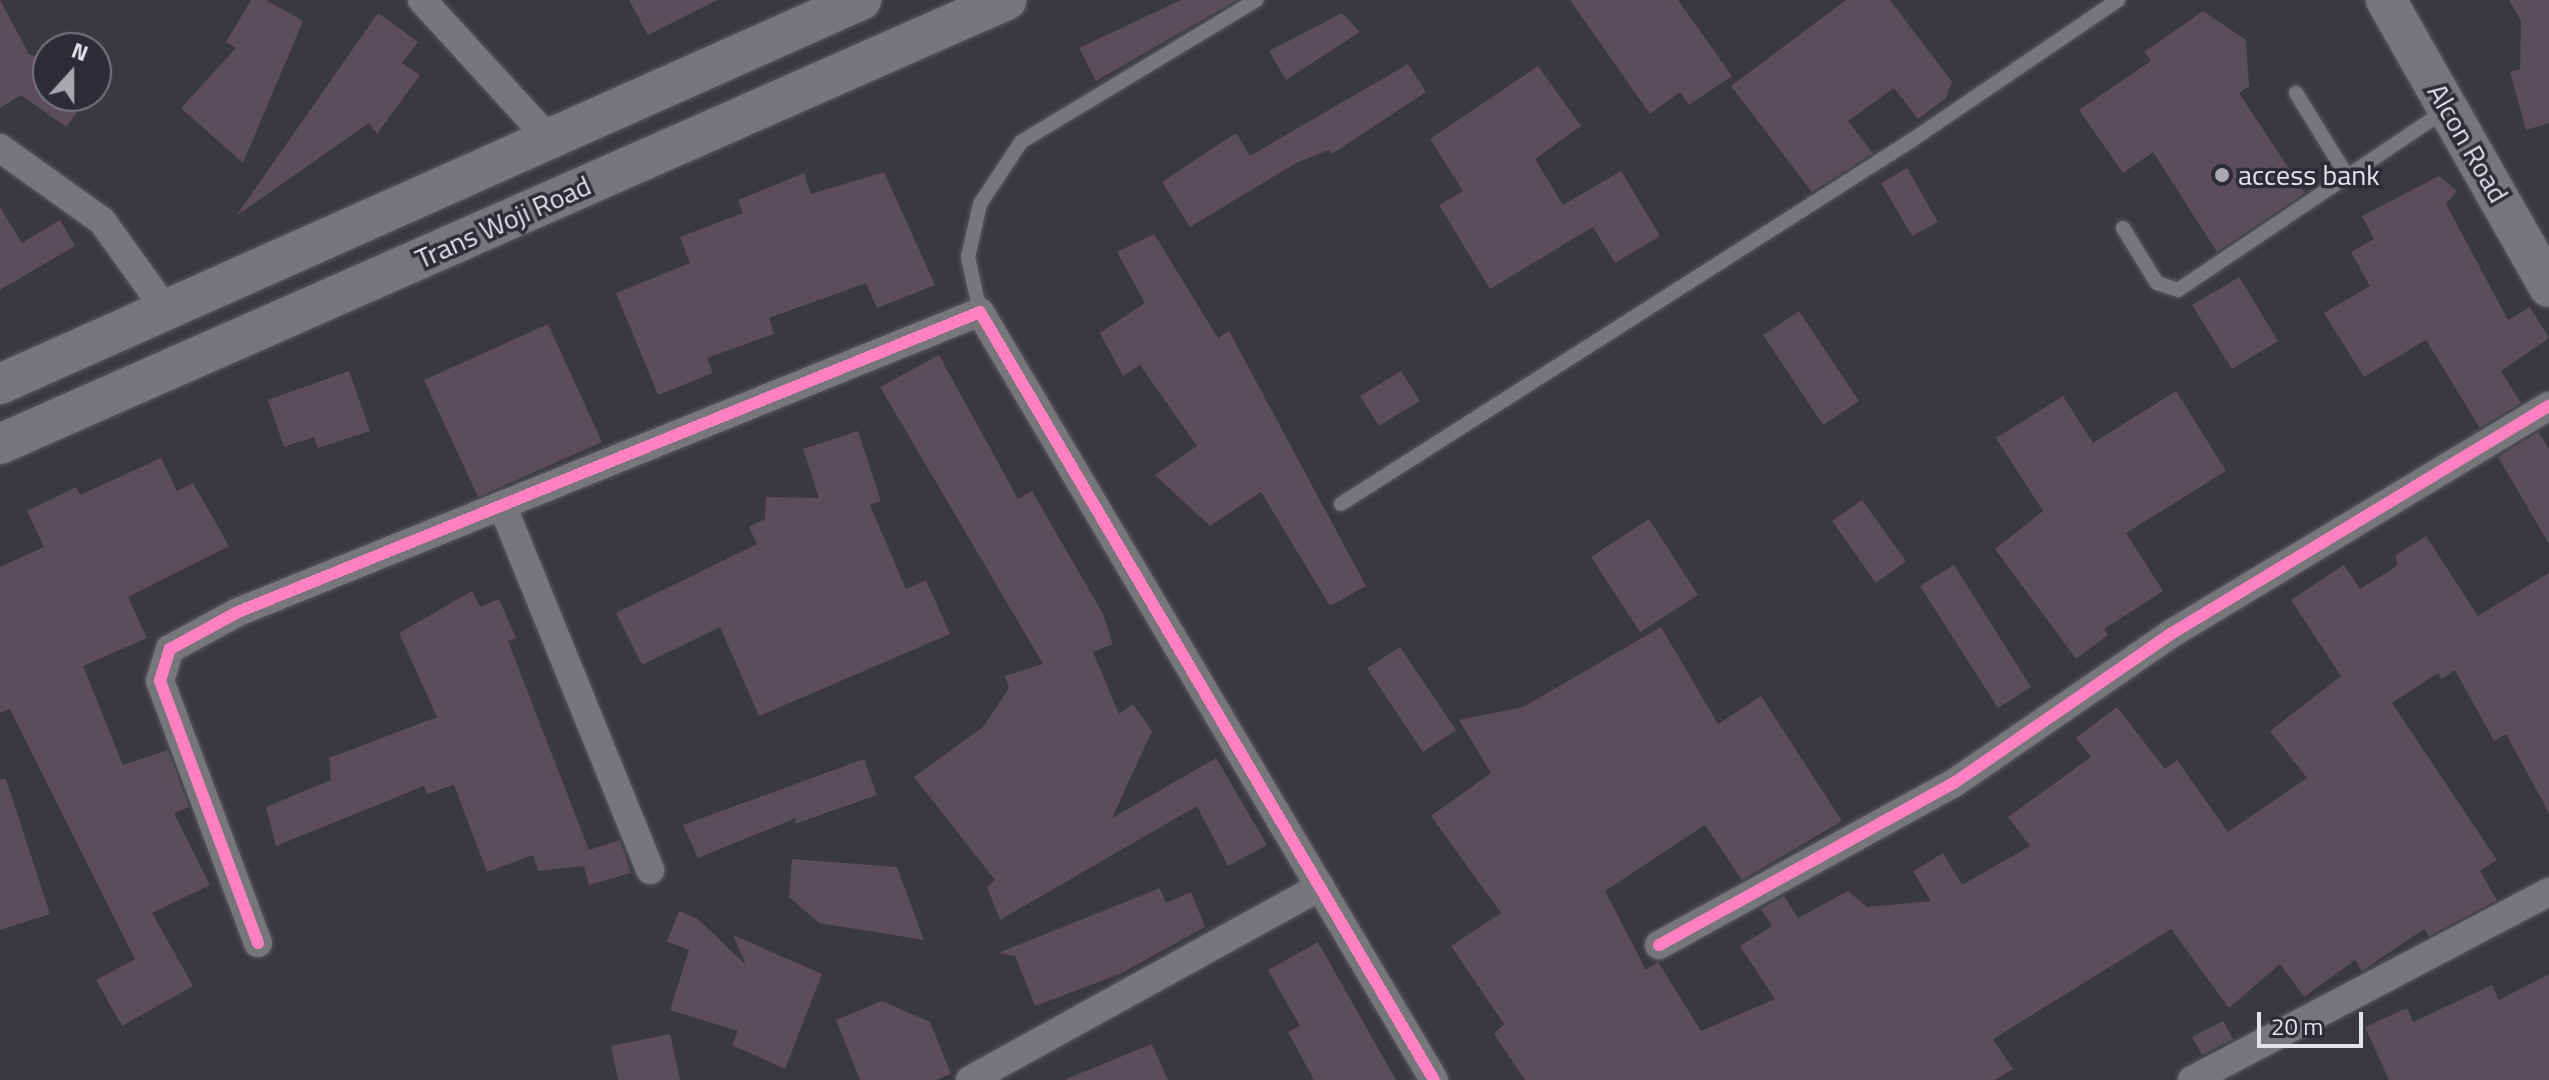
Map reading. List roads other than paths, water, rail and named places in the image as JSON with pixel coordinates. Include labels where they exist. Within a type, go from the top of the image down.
[{"type":"main road","name":"Trans Woji Road","points":[[0,384],[861,0]]},
{"type":"main road","name":"Trans Woji Road","points":[[0,444],[1006,0]]},
{"type":"main road","name":"Alcon Road","points":[[2386,0],[2549,287]]},
{"type":"street","points":[[422,0],[548,138]]},
{"type":"street","points":[[0,148],[102,221],[166,310]]},
{"type":"street","points":[[258,943],[160,681],[170,649],[238,612],[980,312],[1434,1080]]},
{"type":"street","points":[[1659,945],[1954,783],[2169,635],[2549,406]]},
{"type":"street","points":[[502,505],[650,870]]},
{"type":"street","points":[[970,1080],[1320,887]]},
{"type":"street","points":[[2192,1080],[2549,892]]},
{"type":"lane","points":[[980,312],[968,257],[980,204],[1021,142],[1256,0]]},
{"type":"lane","points":[[1341,504],[1909,142],[2118,0]]},
{"type":"lane","points":[[2296,93],[2347,176]]},
{"type":"lane","points":[[2123,228],[2157,283],[2178,290],[2448,109]]},
{"type":"place","name":"access bank","points":[[2222,175]]}]
